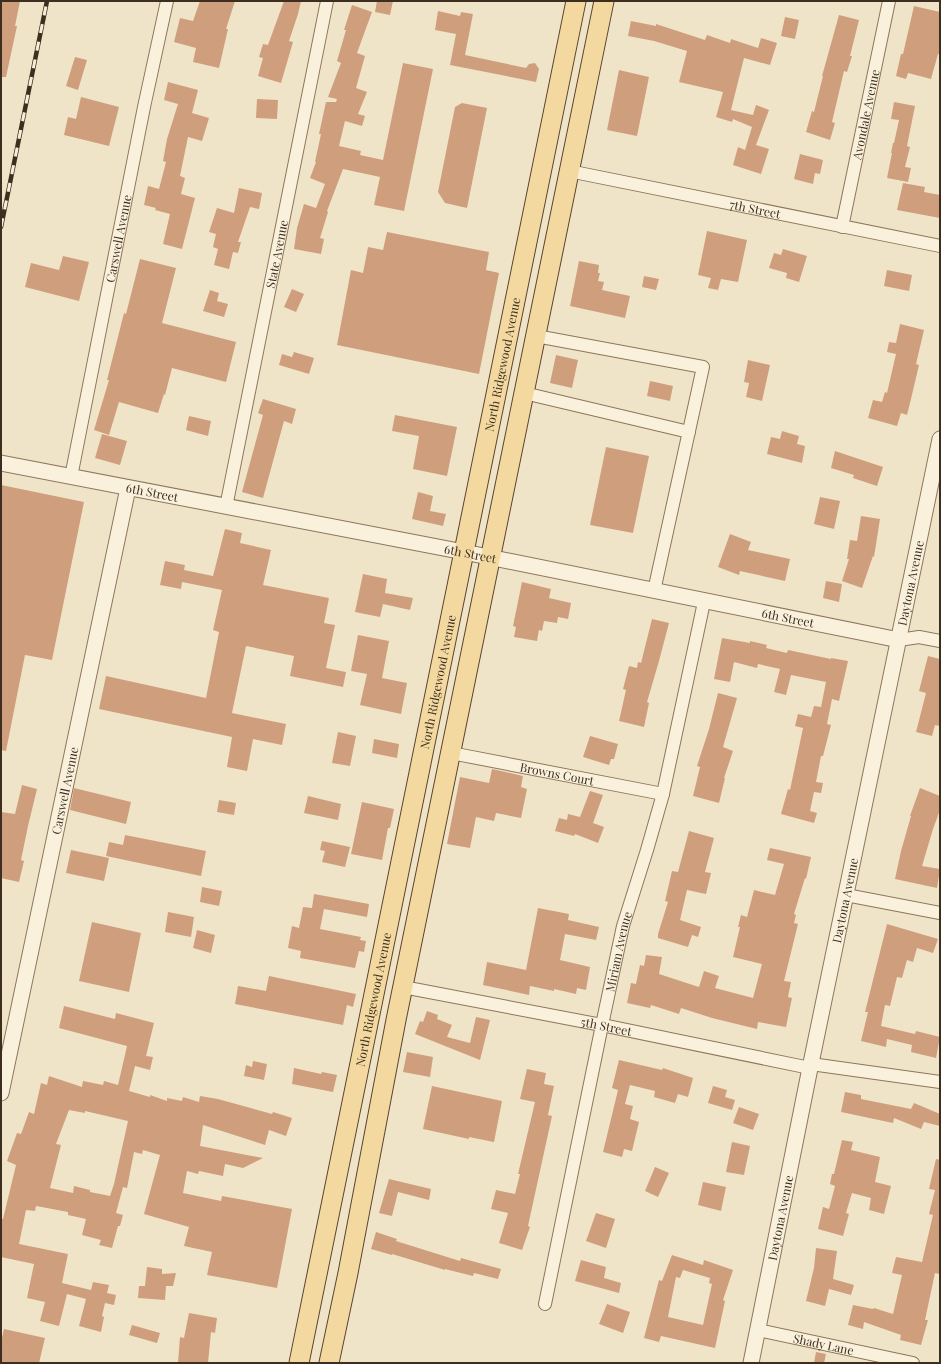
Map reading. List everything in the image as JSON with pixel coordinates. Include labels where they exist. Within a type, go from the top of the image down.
[{"type":"main road","name":"North Ridgewood Avenue","points":[[299,1363],[576,1]]},
{"type":"main road","points":[[328,1363],[348,1273],[396,1020],[604,1]]},
{"type":"main road","points":[[551,126],[558,154],[570,171]]},
{"type":"main road","points":[[386,940],[393,969],[403,987]]},
{"type":"main road","points":[[377,983],[389,999],[396,1020]]},
{"type":"street","name":"Carswell Avenue","points":[[71,477],[144,107],[167,1]]},
{"type":"street","name":"State Avenue","points":[[226,507],[327,1]]},
{"type":"street","name":"Avondale Avenue","points":[[842,227],[889,1]]},
{"type":"street","name":"7th Street","points":[[570,171],[940,246]]},
{"type":"street","points":[[536,336],[703,367],[654,592]]},
{"type":"street","points":[[524,393],[689,432]]},
{"type":"street","name":"Daytona Avenue","points":[[751,1363],[940,439]]},
{"type":"street","name":"6th Street","points":[[1,463],[464,552],[654,592],[898,640],[919,637],[940,641]]},
{"type":"street","name":"Carswell Avenue","points":[[1,1093],[128,488]]},
{"type":"street","name":"Miriam Avenue","points":[[545,1304],[624,923],[663,794],[704,602]]},
{"type":"street","name":"Browns Court","points":[[451,753],[663,794]]},
{"type":"street","points":[[846,895],[940,913]]},
{"type":"street","name":"5th Street","points":[[403,987],[811,1066],[940,1082]]},
{"type":"street","name":"Shady Lane","points":[[758,1330],[913,1363]]},
{"type":"building","points":[[1,1],[20,1],[15,26],[17,26],[6,77],[1,77]]},
{"type":"building","points":[[200,1],[235,1],[226,29],[228,29],[219,68],[193,62],[196,48],[174,42],[180,18],[193,21]]},
{"type":"building","points":[[284,1],[301,1],[289,41],[293,42],[281,83],[258,76],[263,58],[259,57],[263,44],[268,45]]},
{"type":"building","points":[[377,1],[393,1],[390,15],[375,12]]},
{"type":"building","points":[[352,5],[372,12],[357,53],[365,56],[356,88],[367,92],[358,114],[365,116],[362,126],[345,121],[339,146],[361,151],[360,155],[383,160],[403,63],[433,69],[404,211],[374,205],[380,177],[343,169],[327,211],[328,212],[320,238],[324,239],[321,254],[294,249],[297,228],[304,204],[316,208],[325,184],[310,178],[316,162],[321,134],[319,134],[326,102],[336,102],[337,99],[328,97],[341,63],[337,61],[346,30],[344,30]]},
{"type":"building","points":[[914,6],[940,12],[940,54],[938,54],[931,79],[908,73],[906,79],[896,76],[901,54],[903,54]]},
{"type":"building","points":[[438,11],[460,16],[461,12],[473,14],[465,55],[526,68],[529,64],[535,63],[539,69],[536,82],[450,65],[456,34],[435,30]]},
{"type":"building","points":[[839,15],[859,20],[850,56],[852,56],[847,72],[844,71],[832,122],[835,123],[830,140],[806,132],[812,111],[814,112],[822,76]]},
{"type":"building","points":[[785,17],[799,20],[795,39],[781,36]]},
{"type":"building","points":[[631,21],[656,26],[656,24],[705,40],[707,35],[730,43],[731,39],[758,48],[761,38],[777,43],[770,65],[744,58],[731,110],[753,115],[756,105],[769,110],[756,145],[769,149],[761,174],[733,165],[738,147],[745,150],[752,127],[733,119],[732,122],[716,117],[723,92],[679,82],[687,51],[654,41],[628,36]]},
{"type":"building","points":[[75,57],[87,60],[78,90],[66,86]]},
{"type":"building","points":[[619,70],[649,77],[637,136],[607,130]]},
{"type":"building","points":[[168,82],[198,90],[192,113],[209,118],[202,141],[188,137],[180,176],[185,178],[181,194],[195,198],[182,249],[163,244],[170,214],[144,205],[148,186],[159,189],[166,162],[163,161],[167,139],[178,104],[164,100]]},
{"type":"building","points":[[81,97],[119,107],[109,146],[64,135],[68,117],[76,119]]},
{"type":"building","points":[[257,99],[278,100],[277,119],[256,118]]},
{"type":"building","points":[[894,102],[915,106],[907,146],[910,147],[905,167],[911,168],[908,182],[887,178],[893,143],[899,120],[891,119]]},
{"type":"building","points":[[462,103],[487,108],[467,208],[445,203],[438,192],[455,107]]},
{"type":"building","points":[[800,154],[823,160],[820,174],[815,173],[813,184],[794,179]]},
{"type":"building","points":[[903,183],[925,187],[924,192],[940,195],[940,218],[897,210]]},
{"type":"building","points":[[239,188],[262,193],[259,209],[250,207],[238,242],[241,242],[238,253],[233,252],[229,269],[214,265],[218,249],[213,247],[216,234],[209,232],[217,208],[234,213]]},
{"type":"building","points":[[707,231],[747,240],[738,282],[721,279],[718,290],[708,288],[711,278],[698,275]]},
{"type":"building","points":[[387,232],[489,252],[486,270],[499,273],[479,374],[337,345],[351,270],[363,273],[368,247],[383,250]]},
{"type":"building","points":[[783,249],[807,256],[799,282],[786,278],[787,273],[769,268],[774,253],[781,255]]},
{"type":"building","points":[[63,256],[89,262],[79,301],[25,287],[31,263],[59,270]]},
{"type":"building","points":[[140,259],[176,268],[162,323],[236,342],[226,382],[172,368],[165,395],[164,394],[158,413],[119,402],[109,435],[94,430],[109,380],[107,380],[124,313],[126,314]]},
{"type":"building","points":[[579,261],[599,265],[598,273],[600,273],[598,281],[604,282],[602,290],[630,296],[625,318],[570,306]]},
{"type":"building","points":[[887,270],[912,275],[909,291],[884,286]]},
{"type":"building","points":[[644,276],[659,279],[656,290],[642,287]]},
{"type":"building","points":[[292,289],[304,294],[296,312],[284,307]]},
{"type":"building","points":[[210,290],[219,293],[217,301],[228,304],[224,317],[203,311]]},
{"type":"building","points":[[900,324],[924,330],[916,364],[919,365],[907,415],[901,413],[897,426],[868,418],[873,400],[882,402],[885,392],[887,393],[896,354],[887,352],[889,342],[896,343]]},
{"type":"building","points":[[294,352],[314,358],[309,374],[279,365],[282,354],[292,357]]},
{"type":"building","points":[[556,355],[578,360],[572,388],[550,383]]},
{"type":"building","points":[[748,360],[770,365],[762,401],[746,397],[749,383],[744,382]]},
{"type":"building","points":[[650,381],[673,386],[670,401],[647,396]]},
{"type":"building","points":[[263,399],[296,409],[292,424],[284,421],[263,498],[242,492],[263,415],[258,413]]},
{"type":"building","points":[[395,415],[457,427],[447,476],[413,469],[419,436],[392,431]]},
{"type":"building","points":[[189,416],[211,421],[208,436],[186,430]]},
{"type":"building","points":[[782,431],[799,436],[797,444],[805,446],[802,463],[767,454],[771,437],[780,439]]},
{"type":"building","points":[[102,434],[127,441],[120,465],[95,458]]},
{"type":"building","points":[[606,447],[649,456],[633,533],[590,525]]},
{"type":"building","points":[[835,451],[883,467],[877,486],[853,478],[854,475],[831,468]]},
{"type":"building","points":[[1,485],[84,502],[52,660],[25,655],[6,751],[1,750]]},
{"type":"building","points":[[418,492],[433,496],[430,511],[446,514],[443,526],[412,519]]},
{"type":"building","points":[[820,497],[840,501],[834,529],[814,524]]},
{"type":"building","points":[[861,516],[880,519],[874,557],[873,556],[862,588],[842,581],[849,559],[847,559],[850,540],[857,541]]},
{"type":"building","points":[[225,529],[242,533],[240,543],[271,550],[263,585],[329,598],[324,623],[335,625],[326,668],[346,672],[343,687],[290,676],[294,656],[246,646],[232,713],[286,724],[282,745],[253,739],[247,771],[227,767],[232,737],[99,709],[106,676],[206,698],[219,632],[213,630],[222,590],[182,582],[181,589],[160,585],[165,561],[185,565],[184,570],[213,576]]},
{"type":"building","points":[[730,534],[751,542],[748,550],[790,559],[785,581],[740,571],[739,575],[718,567]]},
{"type":"building","points":[[363,574],[387,579],[385,593],[413,598],[410,610],[383,604],[380,617],[355,612]]},
{"type":"building","points":[[826,581],[842,584],[839,602],[823,598]]},
{"type":"building","points":[[522,582],[551,589],[549,598],[571,603],[568,619],[558,617],[557,623],[544,621],[542,631],[539,630],[537,641],[514,637],[516,627],[513,626]]},
{"type":"building","points":[[652,619],[669,623],[647,702],[649,703],[644,727],[619,721],[626,690],[623,689],[629,666],[637,668],[638,662],[641,663]]},
{"type":"building","points":[[358,635],[389,641],[382,678],[407,683],[401,714],[360,705],[367,674],[351,671]]},
{"type":"building","points":[[722,638],[750,643],[750,641],[767,645],[766,648],[787,653],[788,650],[848,661],[839,701],[832,699],[827,724],[831,725],[823,756],[821,756],[816,782],[823,783],[821,793],[814,792],[810,811],[817,813],[814,823],[781,814],[788,789],[790,790],[803,728],[795,726],[798,714],[811,717],[814,706],[821,707],[826,682],[791,675],[786,695],[774,692],[780,669],[758,664],[757,668],[734,662],[730,682],[714,679]]},
{"type":"building","points":[[928,656],[940,659],[940,726],[935,725],[932,736],[916,732],[926,693],[919,691]]},
{"type":"building","points":[[718,693],[737,698],[723,747],[733,751],[724,778],[719,803],[693,796],[700,767],[697,766],[709,729]]},
{"type":"building","points":[[338,732],[356,736],[350,766],[332,763]]},
{"type":"building","points":[[590,736],[618,744],[614,759],[611,759],[609,765],[583,757]]},
{"type":"building","points":[[374,739],[399,744],[397,758],[372,753]]},
{"type":"building","points":[[492,769],[523,776],[521,787],[527,789],[521,818],[496,813],[494,821],[476,817],[470,848],[447,844],[460,777],[489,783]]},
{"type":"building","points":[[22,785],[37,789],[21,860],[24,861],[19,882],[1,878],[1,812],[15,814]]},
{"type":"building","points":[[74,788],[131,802],[126,824],[70,810]]},
{"type":"building","points":[[920,788],[940,796],[940,810],[922,866],[940,869],[937,888],[895,879],[910,816]]},
{"type":"building","points":[[590,791],[603,795],[593,823],[604,827],[598,843],[575,834],[574,836],[555,831],[559,818],[567,820],[568,814],[580,817]]},
{"type":"building","points":[[308,796],[341,804],[338,820],[304,813]]},
{"type":"building","points":[[219,800],[236,803],[234,815],[217,812]]},
{"type":"building","points":[[362,802],[394,809],[390,828],[388,828],[382,860],[351,854]]},
{"type":"building","points":[[689,831],[714,838],[705,872],[711,873],[706,894],[687,890],[680,920],[701,927],[698,937],[692,935],[688,947],[658,938],[658,934],[668,902],[665,901],[672,871],[678,872]]},
{"type":"building","points":[[125,835],[206,851],[201,876],[106,856],[109,842],[123,845]]},
{"type":"building","points":[[322,841],[350,847],[345,867],[322,862],[325,851],[320,850]]},
{"type":"building","points":[[770,848],[811,857],[806,879],[805,878],[794,914],[796,915],[794,923],[798,924],[784,981],[791,982],[788,997],[792,998],[786,1027],[758,1022],[757,1029],[712,1018],[681,1008],[679,1014],[651,1005],[650,1008],[627,1003],[631,983],[636,984],[640,965],[644,966],[646,955],[662,957],[659,974],[699,987],[704,971],[719,976],[715,988],[753,998],[762,964],[733,957],[740,927],[738,927],[741,915],[747,917],[754,890],[775,895],[784,864],[767,860]]},
{"type":"building","points":[[71,850],[109,858],[104,881],[66,873]]},
{"type":"building","points":[[202,887],[222,891],[219,906],[200,902]]},
{"type":"building","points":[[314,894],[369,904],[367,917],[324,909],[320,929],[361,937],[360,940],[366,941],[364,952],[359,951],[355,968],[300,958],[301,951],[288,948],[292,926],[299,928],[303,907],[312,908]]},
{"type":"building","points":[[538,908],[569,914],[568,920],[599,927],[596,940],[565,934],[560,960],[590,967],[586,990],[577,988],[576,994],[530,986],[529,995],[483,985],[487,962],[526,970]]},
{"type":"building","points":[[168,912],[194,917],[191,937],[165,932]]},
{"type":"building","points":[[92,922],[141,933],[129,992],[79,981]]},
{"type":"building","points":[[887,924],[938,939],[933,953],[917,948],[913,962],[907,960],[902,978],[897,977],[890,1006],[885,1005],[881,1026],[915,1034],[916,1031],[940,1037],[936,1058],[911,1052],[912,1045],[887,1039],[886,1047],[861,1041],[868,1012],[865,1012]]},
{"type":"building","points":[[197,930],[215,935],[211,953],[193,948]]},
{"type":"building","points":[[269,976],[356,994],[353,1007],[347,1005],[343,1025],[235,1004],[238,986],[266,991]]},
{"type":"building","points":[[64,1006],[115,1019],[116,1013],[154,1023],[146,1056],[153,1057],[150,1070],[135,1066],[129,1091],[150,1097],[150,1095],[167,1101],[167,1098],[182,1101],[183,1097],[199,1102],[200,1096],[218,1099],[272,1114],[273,1112],[292,1118],[286,1136],[269,1130],[265,1145],[203,1125],[200,1146],[263,1158],[243,1168],[225,1164],[223,1176],[199,1171],[198,1174],[187,1171],[183,1193],[221,1201],[222,1196],[292,1209],[277,1288],[207,1275],[212,1252],[184,1246],[189,1227],[144,1214],[160,1155],[143,1150],[142,1154],[134,1152],[127,1188],[123,1187],[116,1213],[123,1215],[120,1226],[118,1226],[112,1248],[99,1245],[101,1240],[82,1235],[86,1219],[68,1215],[68,1212],[36,1206],[35,1211],[26,1210],[19,1244],[68,1254],[62,1283],[91,1290],[93,1282],[109,1285],[107,1293],[116,1295],[114,1305],[105,1303],[101,1332],[79,1326],[86,1299],[67,1294],[59,1326],[40,1321],[45,1302],[27,1298],[34,1264],[1,1257],[1,1219],[3,1219],[16,1165],[7,1161],[17,1133],[21,1134],[29,1112],[34,1114],[41,1083],[47,1085],[49,1076],[82,1087],[83,1081],[103,1085],[104,1081],[118,1085],[127,1046],[59,1028]],"holes":[[[69,1110],[85,1113],[85,1111],[128,1121],[110,1196],[90,1192],[90,1190],[74,1186],[73,1193],[50,1188],[61,1145],[56,1144]]]},
{"type":"building","points":[[427,1011],[438,1015],[437,1019],[452,1025],[447,1037],[470,1043],[476,1017],[490,1020],[480,1060],[415,1034],[420,1021],[423,1022]]},
{"type":"building","points":[[407,1052],[433,1057],[430,1077],[403,1072]]},
{"type":"building","points":[[619,1060],[662,1070],[663,1068],[693,1078],[688,1097],[678,1094],[675,1103],[654,1097],[655,1091],[630,1085],[625,1104],[633,1106],[630,1119],[639,1122],[632,1151],[624,1149],[622,1157],[603,1152],[618,1090],[612,1088]]},
{"type":"building","points":[[253,1061],[267,1064],[264,1080],[244,1076],[246,1065],[252,1067]]},
{"type":"building","points":[[294,1068],[321,1074],[322,1072],[337,1075],[333,1092],[292,1084]]},
{"type":"building","points":[[527,1069],[546,1073],[544,1084],[554,1086],[548,1115],[552,1116],[528,1226],[530,1227],[522,1250],[499,1243],[508,1213],[491,1209],[496,1190],[515,1194],[520,1174],[518,1174],[535,1102],[520,1099]]},
{"type":"building","points":[[432,1086],[502,1101],[494,1142],[469,1137],[469,1139],[423,1129]]},
{"type":"building","points":[[713,1086],[727,1090],[725,1097],[735,1100],[732,1110],[708,1103]]},
{"type":"building","points":[[845,1092],[861,1095],[861,1099],[911,1109],[914,1103],[940,1114],[940,1126],[924,1122],[921,1129],[894,1118],[893,1123],[841,1112]]},
{"type":"building","points":[[739,1107],[759,1114],[753,1130],[733,1123]]},
{"type":"building","points":[[842,1140],[853,1142],[851,1150],[880,1157],[875,1182],[891,1186],[884,1214],[869,1210],[871,1198],[852,1193],[846,1213],[849,1214],[843,1236],[818,1229],[823,1207],[829,1209],[835,1186],[830,1184],[832,1174],[834,1174]]},
{"type":"building","points":[[732,1142],[750,1146],[744,1175],[726,1172]]},
{"type":"building","points":[[936,1159],[940,1160],[940,1268],[939,1274],[935,1273],[925,1320],[928,1320],[921,1345],[900,1340],[901,1335],[864,1322],[863,1329],[848,1325],[853,1305],[874,1308],[893,1314],[902,1275],[892,1273],[896,1257],[922,1262],[933,1215],[929,1214],[935,1190],[929,1189]]},
{"type":"building","points":[[655,1167],[669,1173],[658,1197],[645,1191]]},
{"type":"building","points":[[389,1179],[431,1189],[429,1200],[398,1192],[392,1216],[379,1213]]},
{"type":"building","points":[[703,1182],[726,1187],[721,1211],[698,1205]]},
{"type":"building","points":[[596,1213],[615,1219],[606,1248],[586,1241]]},
{"type":"building","points":[[376,1232],[397,1239],[396,1241],[460,1261],[461,1258],[501,1269],[498,1279],[474,1273],[473,1276],[445,1270],[371,1249]]},
{"type":"building","points":[[816,1248],[837,1251],[833,1279],[854,1285],[851,1295],[829,1289],[825,1306],[806,1301],[814,1268]]},
{"type":"building","points":[[672,1255],[703,1265],[704,1260],[733,1270],[723,1300],[725,1301],[715,1348],[661,1336],[659,1342],[644,1338],[659,1280],[662,1281]],"holes":[[[683,1270],[710,1278],[709,1283],[712,1284],[703,1325],[668,1317],[676,1277],[680,1278]]]},
{"type":"building","points":[[581,1260],[606,1267],[604,1278],[621,1283],[619,1293],[575,1281]]},
{"type":"building","points":[[147,1267],[162,1269],[162,1274],[176,1273],[173,1286],[166,1286],[165,1300],[138,1298],[139,1286],[145,1286]]},
{"type":"building","points":[[607,1304],[630,1312],[623,1333],[599,1324]]},
{"type":"building","points":[[189,1313],[217,1318],[215,1333],[211,1332],[208,1363],[178,1363],[180,1337],[184,1338]]},
{"type":"building","points":[[132,1325],[160,1333],[157,1343],[129,1335]]},
{"type":"building","points":[[4,1329],[45,1338],[39,1363],[1,1363],[1,1342]]},
{"type":"building","points":[[816,1352],[826,1354],[824,1363],[814,1363]]},
{"type":"railway","points":[[1,227],[47,1]]}]
